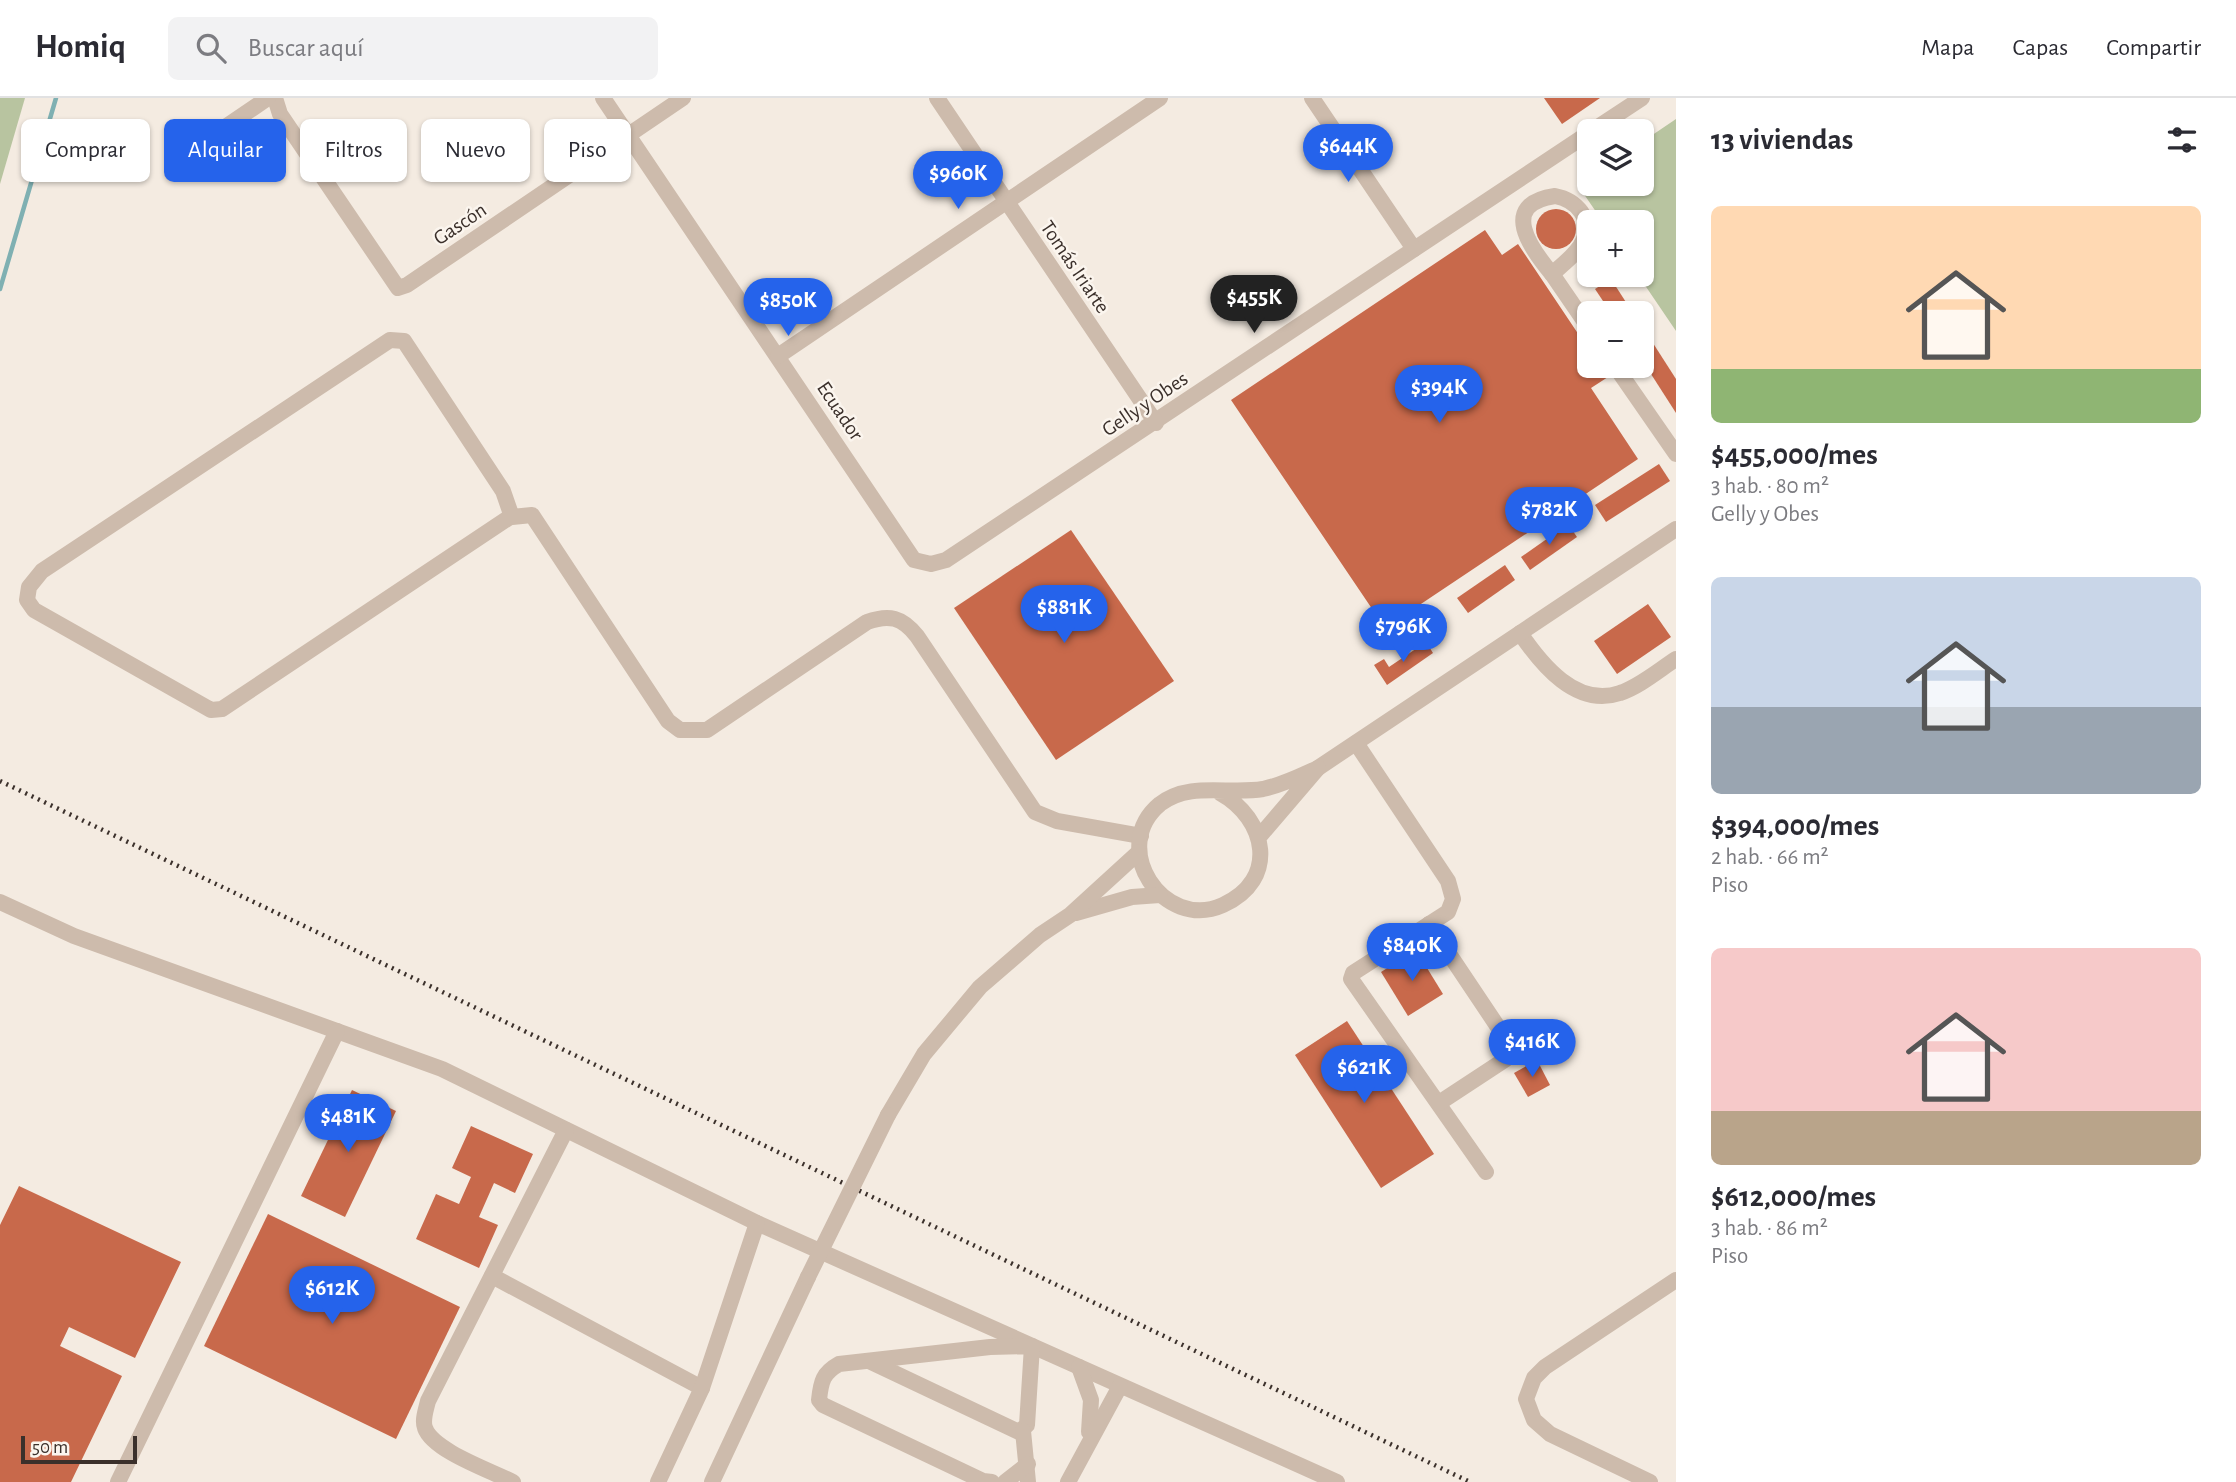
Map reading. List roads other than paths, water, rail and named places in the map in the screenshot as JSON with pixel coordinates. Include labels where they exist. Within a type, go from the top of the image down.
[{"type":"street","points":[[237,119],[268,98]]},
{"type":"street","name":"Gascón","points":[[275,98],[280,114],[398,288],[407,285],[559,182]]},
{"type":"street","name":"Ecuador","points":[[603,98],[617,119]]},
{"type":"street","name":"Gascón","points":[[631,133],[683,98]]},
{"type":"street","name":"Tomás Iriarte","points":[[937,98],[1156,424]]},
{"type":"street","points":[[778,356],[1160,98]]},
{"type":"street","points":[[1312,98],[1414,249]]},
{"type":"street","name":"Gelly y Obes","points":[[1610,119],[1642,98]]},
{"type":"street","name":"Ecuador","points":[[631,139],[914,560],[931,564]]},
{"type":"street","name":"Gelly y Obes","points":[[931,564],[946,560],[1156,424],[1577,141]]},
{"type":"street","points":[[1552,274],[1577,250],[1586,232],[1582,211],[1566,198],[1555,196],[1545,197],[1529,209],[1523,228],[1530,247],[1577,310]]},
{"type":"street","points":[[512,517],[503,491],[404,341],[390,340],[42,571],[29,587],[27,600],[34,610],[211,710],[222,709],[512,517],[532,515],[668,721],[680,730],[707,730],[867,622],[883,616],[897,618],[917,636],[1035,811],[1056,821],[1140,844]]},
{"type":"street","points":[[1623,378],[1676,454]]},
{"type":"street","points":[[712,1482],[888,1115],[924,1054],[970,997],[1012,958],[1070,915],[1140,844],[1147,820],[1171,797],[1195,790],[1220,793],[1284,784],[1318,768],[1676,529]]},
{"type":"street","points":[[1520,633],[1550,673],[1576,688],[1606,696],[1622,693],[1676,659]]},
{"type":"street","points":[[1356,743],[1448,880],[1453,899],[1448,912],[1353,973],[1352,979],[1486,1172]]},
{"type":"street","points":[[1259,837],[1318,768]]},
{"type":"street","points":[[1140,844],[1149,883],[1160,895],[1180,906],[1202,910],[1231,902],[1252,881],[1261,852],[1259,837],[1251,818],[1238,803],[1220,793]]},
{"type":"street","points":[[1070,915],[1132,897],[1160,895]]},
{"type":"street","points":[[0,902],[74,936],[442,1069],[757,1223],[1337,1482]]},
{"type":"street","points":[[1429,923],[1508,1042],[1509,1050],[1506,1059],[1439,1103]]},
{"type":"street","points":[[118,1482],[337,1031]]},
{"type":"street","points":[[513,1482],[439,1446],[425,1427],[428,1401],[566,1130]]},
{"type":"street","points":[[658,1482],[702,1388],[757,1223]]},
{"type":"street","points":[[492,1276],[702,1388]]},
{"type":"street","points":[[1650,1482],[1549,1434],[1534,1420],[1526,1399],[1534,1378],[1545,1367],[1676,1280]]},
{"type":"street","points":[[992,1482],[983,1481],[823,1405],[819,1400],[826,1371],[839,1364],[990,1347],[1032,1346]]},
{"type":"street","points":[[1028,1482],[1023,1431],[1027,1425],[1032,1346]]},
{"type":"street","points":[[869,1361],[1015,1431],[1023,1431]]},
{"type":"street","points":[[1079,1367],[1091,1399],[1087,1442]]},
{"type":"street","points":[[1068,1482],[1087,1442],[1120,1386]]},
{"type":"street","points":[[1005,1482],[1028,1464]]},
{"type":"waterway","points":[[0,289],[56,98]]},
{"type":"railway","points":[[0,781],[1470,1482]]}]
